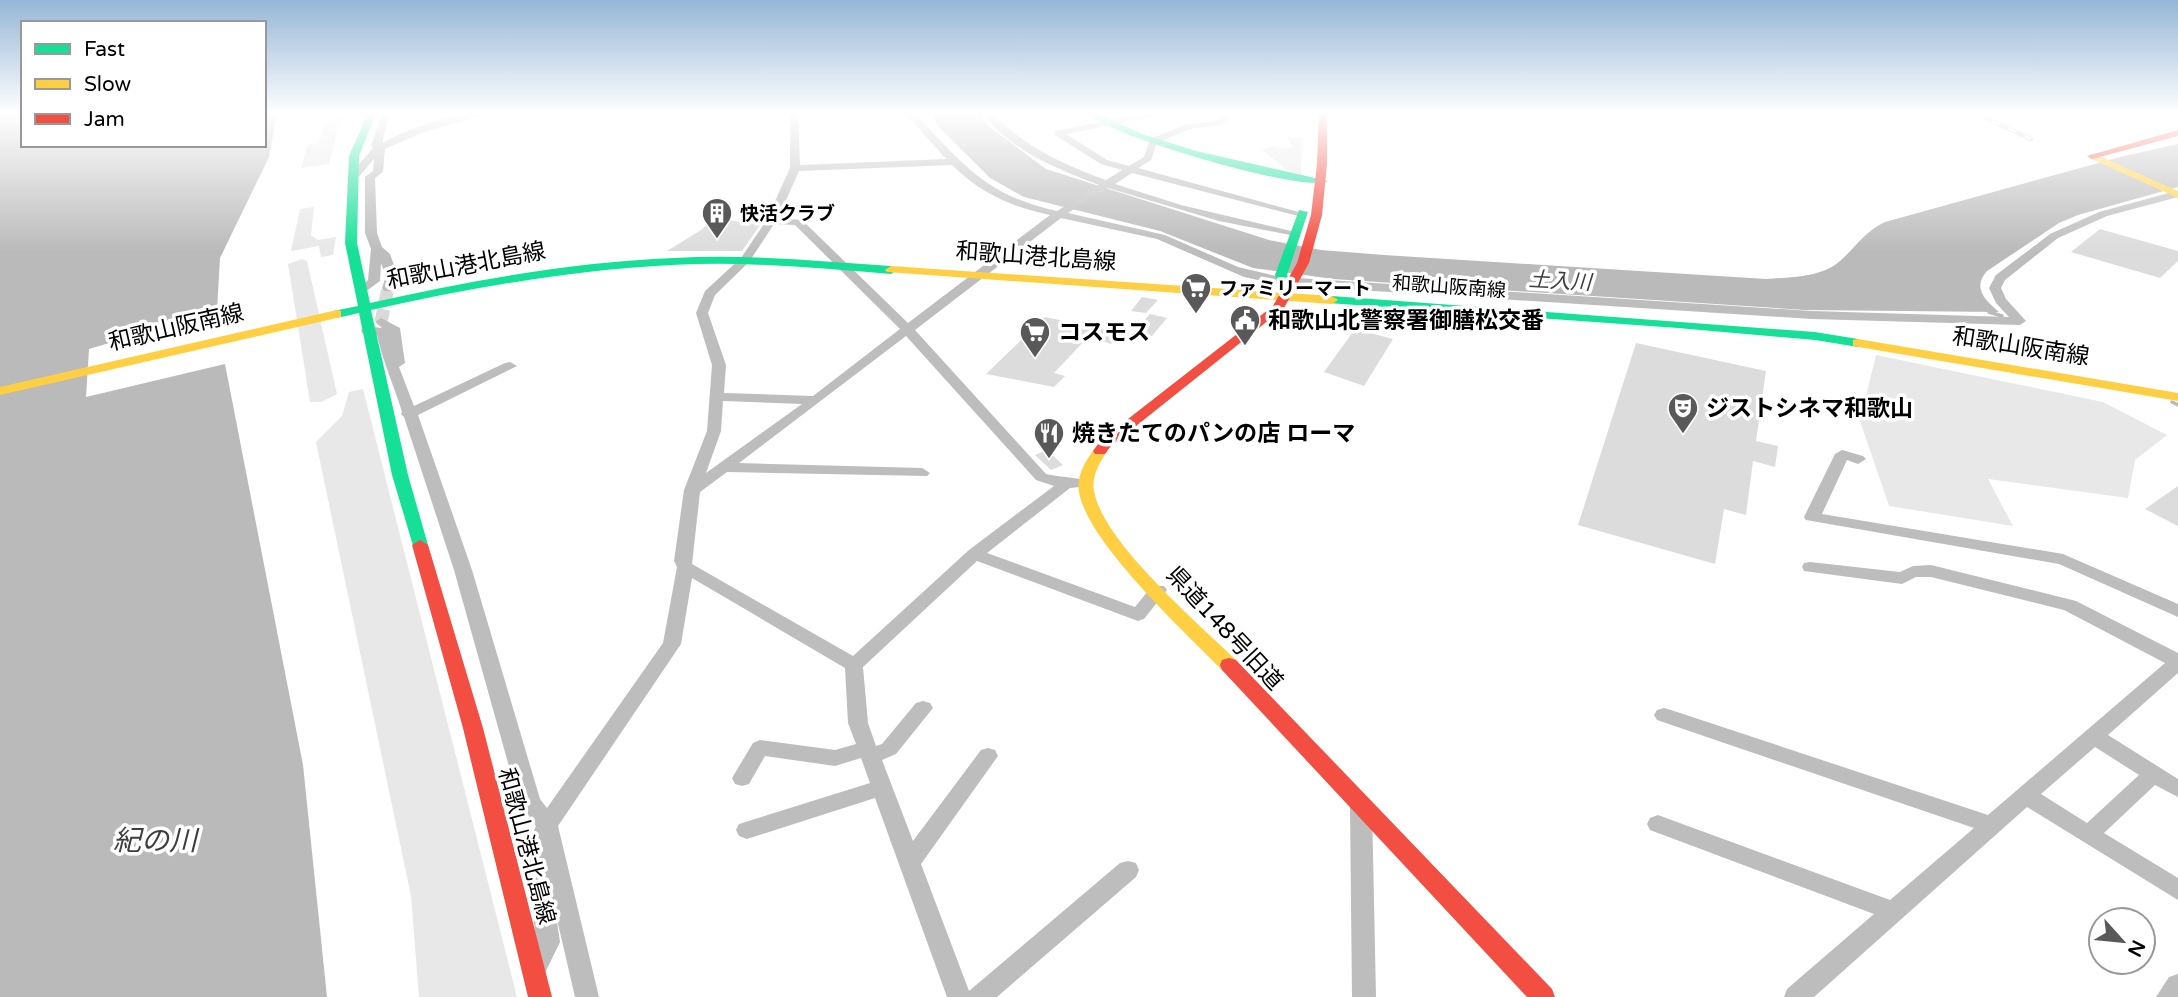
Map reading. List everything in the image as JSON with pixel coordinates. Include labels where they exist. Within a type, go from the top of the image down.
[{"type":"main road","points":[[354,160],[351,243],[363,308]]},
{"type":"main road","points":[[1229,160],[1317,181]]},
{"type":"main road","points":[[1299,240],[1318,211],[1315,160]]},
{"type":"main road","points":[[1075,483],[1105,443],[1278,308],[1289,283],[1302,216],[1317,181],[1319,160]]},
{"type":"main road","points":[[2101,160],[2176,194]]},
{"type":"main road","name":"和歌山港北島線","points":[[540,997],[473,728],[400,475],[374,326],[363,308],[469,284],[539,272],[650,262],[745,260],[980,274],[1289,283]]},
{"type":"main road","name":"和歌山阪南線","points":[[1289,283],[1815,337],[1994,364],[2178,397]]},
{"type":"main road","name":"和歌山阪南線","points":[[0,391],[363,308]]},
{"type":"main road","name":"和歌山阪南線","points":[[1815,337],[1856,337],[1904,342],[2178,390]]},
{"type":"main road","name":"県道148号旧道","points":[[1075,483],[1108,537],[1543,997]]},
{"type":"street","points":[[352,178],[363,172],[371,160]]},
{"type":"street","points":[[361,291],[374,281],[377,249],[371,233],[369,197],[370,177],[377,172],[379,160]]},
{"type":"street","points":[[795,160],[795,168],[771,221],[745,260],[709,294],[702,313],[719,365],[717,397],[714,431],[692,490],[682,561],[685,567],[854,665]]},
{"type":"street","points":[[952,160],[994,193],[1032,207],[1161,236],[1242,275],[1289,283],[1812,315],[2020,321],[2000,300],[1995,288],[2000,278],[2054,236],[2103,214],[2176,194]]},
{"type":"street","points":[[1050,160],[1104,185],[1299,240]]},
{"type":"street","points":[[1102,160],[1302,216]]},
{"type":"street","points":[[692,490],[816,400],[1061,212],[1145,160]]},
{"type":"street","points":[[795,168],[954,162]]},
{"type":"street","points":[[1142,196],[1157,176]]},
{"type":"street","points":[[1180,207],[1195,187]]},
{"type":"street","points":[[1220,218],[1235,198]]},
{"type":"street","points":[[771,221],[798,222],[908,330],[1041,477],[1075,483]]},
{"type":"street","points":[[377,249],[384,254],[392,276],[388,288]]},
{"type":"street","points":[[374,326],[383,332],[390,364],[396,372],[463,570],[530,802],[547,825],[587,997]]},
{"type":"street","points":[[408,414],[510,366]]},
{"type":"street","points":[[717,397],[816,400]]},
{"type":"street","points":[[1858,459],[1842,454],[1812,517],[2063,559],[2178,611]]},
{"type":"street","points":[[724,467],[922,473]]},
{"type":"street","points":[[854,665],[975,554],[1075,483]]},
{"type":"street","points":[[975,554],[1138,615],[1158,590]]},
{"type":"street","points":[[535,969],[548,942],[537,848],[547,825],[672,643],[685,567]]},
{"type":"street","points":[[1796,997],[2178,662],[2070,605],[1931,571],[1913,572],[1902,578],[1810,567]]},
{"type":"street","points":[[854,665],[858,723],[959,997]]},
{"type":"street","points":[[743,778],[760,748],[835,758],[889,749],[923,708]]},
{"type":"street","points":[[1664,715],[1991,825]]},
{"type":"street","points":[[2093,736],[2178,789]]},
{"type":"street","points":[[910,862],[988,756]]},
{"type":"street","points":[[2088,835],[2154,774]]},
{"type":"street","points":[[747,830],[882,787]]},
{"type":"street","points":[[2025,795],[2178,890]]},
{"type":"street","points":[[1361,806],[1364,997]]},
{"type":"street","points":[[1658,824],[1893,911]]},
{"type":"street","points":[[979,997],[1128,870]]},
{"type":"street","points":[[2168,997],[2178,985]]},
{"type":"shaded area","points":[[303,160],[330,160],[329,164],[301,168]]},
{"type":"shaded area","points":[[1274,160],[1301,160],[1301,175],[1291,173]]},
{"type":"shaded area","points":[[314,207],[311,235],[318,240],[336,237],[333,255],[321,257],[319,246],[291,251],[300,209]]},
{"type":"shaded area","points":[[302,259],[307,261],[337,394],[321,402],[310,402],[288,264]]},
{"type":"shaded area","points":[[1876,355],[2103,402],[2167,435],[2135,460],[2128,498],[1988,479],[2013,526],[1889,506],[1860,421]]},
{"type":"shaded area","points":[[363,389],[517,997],[419,997],[411,896],[316,442],[342,416],[349,392]]},
{"type":"water","name":"紀の川","points":[[0,160],[268,160],[220,258],[217,311],[89,349],[86,397],[225,364],[303,765],[327,997],[0,997]]},
{"type":"water","name":"土入川","points":[[972,160],[1033,160],[1046,169],[1269,240],[1321,250],[1766,279],[1805,276],[1824,271],[1840,261],[1866,235],[1885,222],[2111,160],[2178,160],[2178,187],[2078,215],[2059,223],[1987,271],[1981,283],[1982,293],[1999,312],[1805,310],[1333,279],[1253,268],[1160,231],[1024,197],[990,178]]},
{"type":"building","name":"快活クラブ","points":[[714,218],[760,225],[742,251],[667,251],[701,230]]},
{"type":"building","points":[[2100,229],[2178,251],[2178,261],[2160,278],[2071,252]]},
{"type":"building","points":[[1142,297],[1158,300],[1146,313],[1131,311]]},
{"type":"building","points":[[1150,314],[1167,318],[1152,336],[1134,331]]},
{"type":"building","name":"コスモス","points":[[1045,317],[1122,333],[1111,344],[1089,336],[1054,373],[1065,376],[1054,387],[986,374]]},
{"type":"building","points":[[1355,329],[1393,339],[1364,386],[1324,372]]},
{"type":"building","points":[[1636,343],[1766,371],[1756,441],[1778,446],[1775,467],[1753,461],[1746,515],[1724,509],[1715,564],[1578,525]]},
{"type":"building","name":"焼きたてのパンの店 ローマ","points":[[1047,450],[1063,465],[1051,470],[1035,455]]},
{"type":"building","points":[[2178,486],[2178,526],[2145,509]]},
{"type":"waterway","points":[[1989,312],[2002,316]]},
{"type":"waterway","points":[[2172,402],[2178,405]]},
{"type":"tunnel","points":[[381,322],[388,288]]},
{"type":"traffic: fast","points":[[354,160],[351,243],[400,475],[420,545]]},
{"type":"traffic: fast","points":[[1218,160],[1302,179],[1323,181]]},
{"type":"traffic: fast","points":[[1288,296],[1281,275],[1303,212]]},
{"type":"traffic: fast","points":[[337,314],[504,280],[630,264],[728,260],[891,270]]},
{"type":"traffic: fast","points":[[1332,300],[1678,324],[1815,336],[1858,343]]},
{"type":"traffic: slow","points":[[2100,160],[2178,195]]},
{"type":"traffic: slow","points":[[891,270],[1332,300]]},
{"type":"traffic: slow","points":[[0,391],[337,314]]},
{"type":"traffic: slow","points":[[1858,343],[2178,397]]},
{"type":"traffic: slow","points":[[1100,451],[1092,465],[1086,491],[1092,509],[1105,532],[1170,606],[1229,665]]},
{"type":"traffic: jam","points":[[1100,451],[1106,443],[1278,308],[1292,286],[1311,239],[1317,215],[1322,160]]},
{"type":"traffic: jam","points":[[420,545],[473,728],[540,997]]},
{"type":"traffic: jam","points":[[1229,665],[1543,997]]},
{"type":"place","name":"快活クラブ","points":[[717,240]]},
{"type":"place","name":"ファミリーマート","points":[[1196,315]]},
{"type":"place","name":"和歌山北警察署御膳松交番","points":[[1245,347]]},
{"type":"place","name":"コスモス","points":[[1035,359]]},
{"type":"place","name":"ジストシネマ和歌山","points":[[1683,435]]},
{"type":"place","name":"焼きたてのパンの店 ローマ","points":[[1049,460]]}]
